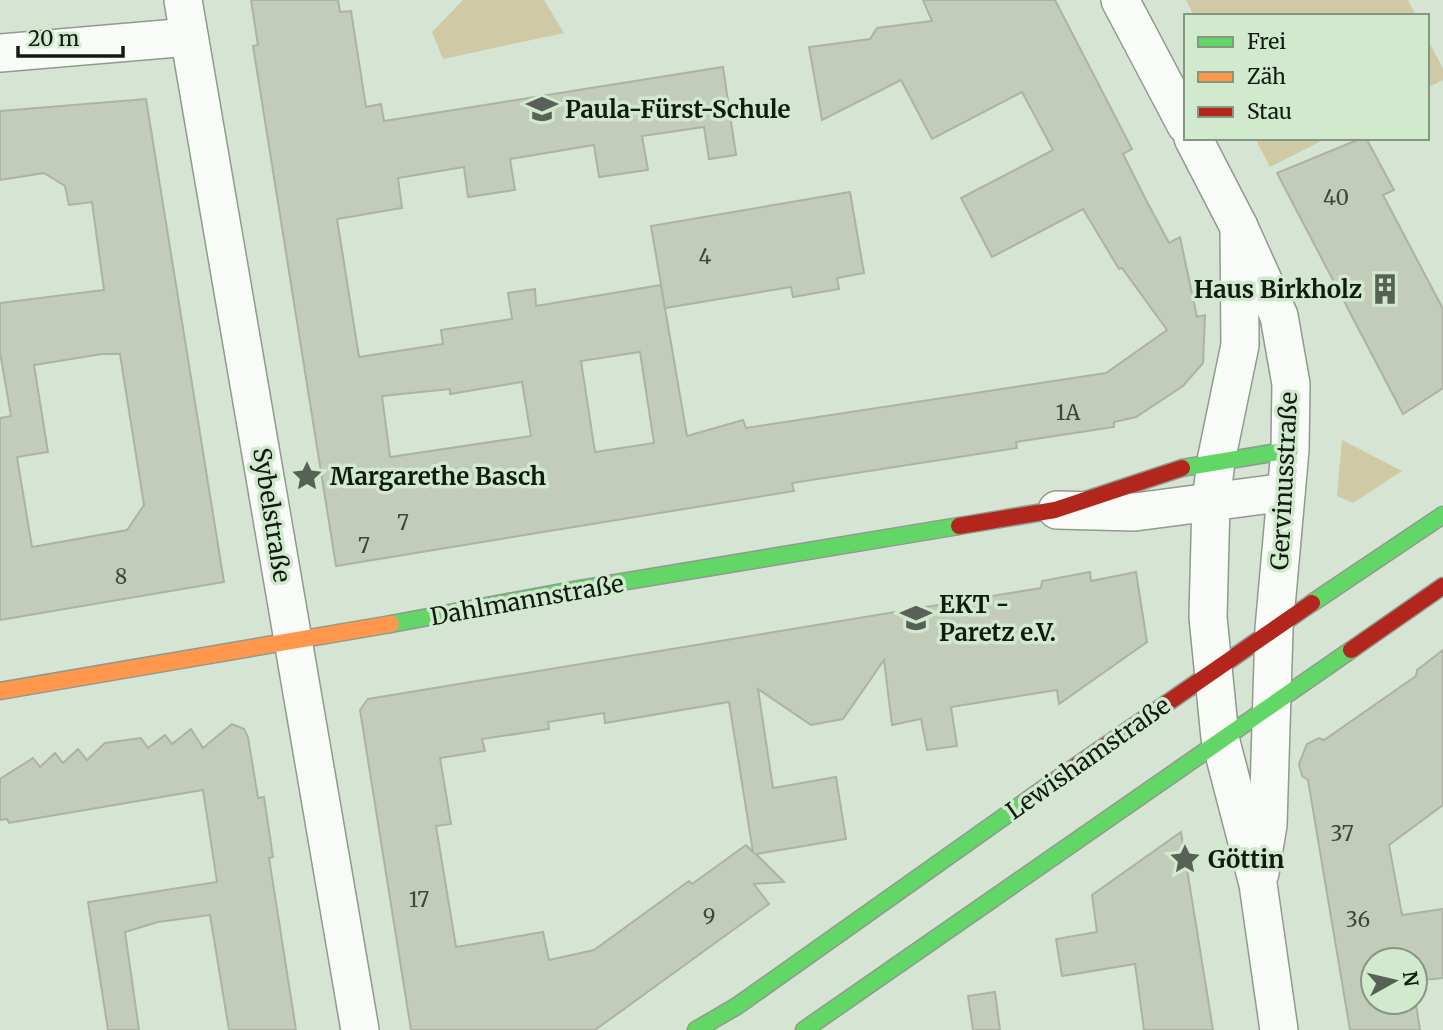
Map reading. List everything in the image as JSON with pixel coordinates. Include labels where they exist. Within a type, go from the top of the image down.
[{"type":"main road","name":"Dahlmannstraße","points":[[0,691],[293,642],[573,590],[1055,510],[1137,479],[1216,461],[1290,450]]},
{"type":"main road","name":"Lewishamstraße","points":[[696,1030],[737,1006],[1211,671],[1443,515]]},
{"type":"main road","points":[[804,1030],[1220,738],[1443,586]]},
{"type":"main road","name":"Lewishamstraße","points":[[713,1030],[737,1006]]},
{"type":"street","name":"Sybelstraße","points":[[183,0],[360,1030]]},
{"type":"street","points":[[1120,0],[1184,121]]},
{"type":"street","points":[[0,53],[189,37]]},
{"type":"street","name":"Gervinusstraße","points":[[1194,140],[1239,227],[1279,316],[1288,354],[1292,412],[1290,450],[1274,629],[1268,825],[1258,884]]},
{"type":"street","name":"Gervinusstraße","points":[[1239,227],[1240,345],[1216,461],[1207,588],[1211,671],[1220,738],[1258,884]]},
{"type":"street","name":"Dahlmannstraße","points":[[1055,510],[1135,512],[1286,492]]},
{"type":"street","points":[[1258,884],[1279,1030]]},
{"type":"shaded area","points":[[463,0],[544,0],[564,33],[443,59],[432,32]]},
{"type":"shaded area","points":[[1186,0],[1408,0],[1415,14],[1193,14]]},
{"type":"shaded area","points":[[1429,42],[1443,69],[1443,80],[1429,87]]},
{"type":"shaded area","points":[[1256,140],[1323,140],[1270,167]]},
{"type":"shaded area","points":[[1342,440],[1402,471],[1353,503],[1337,496]]},
{"type":"building","points":[[251,0],[338,0],[340,12],[351,11],[366,107],[381,104],[384,121],[723,67],[736,155],[709,159],[704,127],[642,136],[648,170],[599,177],[594,145],[510,159],[515,190],[468,197],[464,167],[398,178],[402,208],[337,219],[359,357],[443,344],[441,330],[512,319],[508,293],[535,289],[536,306],[661,285],[687,436],[743,420],[746,428],[1106,373],[1167,330],[1122,268],[1119,269],[1083,209],[992,257],[961,198],[1053,150],[1022,92],[932,139],[901,80],[822,120],[809,47],[870,39],[877,28],[932,21],[923,0],[1055,0],[1132,149],[1123,154],[1145,198],[1169,243],[1180,237],[1197,317],[1205,315],[1203,363],[1183,386],[1136,417],[1114,422],[1114,427],[1016,442],[1017,448],[792,483],[794,491],[336,566],[253,46],[258,45]],"holes":[[[640,352],[654,443],[595,452],[581,361]],[[522,382],[531,436],[390,457],[382,396],[450,389],[450,394]]]},
{"type":"building","points":[[146,99],[224,582],[0,620],[0,418],[11,416],[0,352],[0,303],[104,290],[92,202],[69,205],[65,186],[44,173],[0,180],[0,111]],"holes":[[[102,354],[120,354],[144,505],[127,530],[32,547],[17,457],[48,452],[34,365]]]},
{"type":"building","name":"Haus Birkholz","points":[[1357,140],[1367,140],[1394,190],[1383,195],[1443,309],[1443,388],[1403,414],[1277,173]]},
{"type":"building","points":[[850,192],[864,273],[837,278],[839,289],[793,297],[791,287],[665,308],[651,226]]},
{"type":"building","points":[[1090,572],[1091,581],[1136,572],[1147,642],[1059,704],[1057,690],[951,707],[957,746],[927,750],[921,719],[892,725],[884,660],[843,719],[811,725],[758,689],[773,788],[836,777],[846,839],[756,854],[784,882],[754,884],[769,904],[595,1030],[411,1030],[360,710],[368,699],[1041,588],[1042,581]],"holes":[[[729,702],[753,852],[746,845],[692,884],[689,881],[594,950],[549,960],[543,932],[456,947],[436,826],[451,824],[440,758],[485,751],[482,739],[549,729],[548,722],[604,713],[605,723]]]},
{"type":"building","points":[[1443,650],[1443,805],[1389,845],[1402,915],[1443,909],[1443,978],[1429,980],[1429,946],[1359,946],[1359,1016],[1418,1016],[1420,1030],[1350,1030],[1308,780],[1302,776],[1299,764],[1307,744],[1319,738],[1324,740],[1416,676],[1417,670]]},
{"type":"building","points":[[232,724],[244,729],[248,737],[258,798],[264,797],[273,857],[269,858],[296,1030],[229,1030],[210,915],[158,922],[125,932],[139,1030],[108,1030],[88,902],[217,882],[203,790],[9,823],[7,819],[0,820],[0,779],[33,758],[40,767],[55,753],[63,763],[78,749],[87,760],[105,743],[141,738],[148,748],[165,735],[172,744],[191,729],[203,748]]},
{"type":"building","points":[[1181,832],[1213,1030],[1144,1030],[1135,964],[1062,976],[1056,939],[1097,932],[1092,895]]},
{"type":"building","points":[[995,992],[1000,1030],[973,1030],[968,996]]},
{"type":"traffic: fast","points":[[1182,468],[1290,450]]},
{"type":"traffic: fast","points":[[1312,603],[1443,515]]},
{"type":"traffic: fast","points":[[391,624],[573,590],[959,526]]},
{"type":"traffic: fast","points":[[804,1030],[1351,650]]},
{"type":"traffic: fast","points":[[696,1030],[737,1006],[1053,782]]},
{"type":"traffic: slow","points":[[0,691],[391,624]]},
{"type":"traffic: jam","points":[[959,526],[1055,510],[1182,468]]},
{"type":"traffic: jam","points":[[1351,650],[1443,586]]},
{"type":"traffic: jam","points":[[1053,782],[1312,603]]},
{"type":"place","name":"Paula-Fürst-Schule","points":[[542,109]]},
{"type":"place","name":"Haus Birkholz","points":[[1385,289]]},
{"type":"place","name":"Margarethe Basch","points":[[307,476]]},
{"type":"place","name":"EKT - Paretz e.V.","points":[[916,618]]},
{"type":"place","name":"Göttin","points":[[1185,859]]}]
